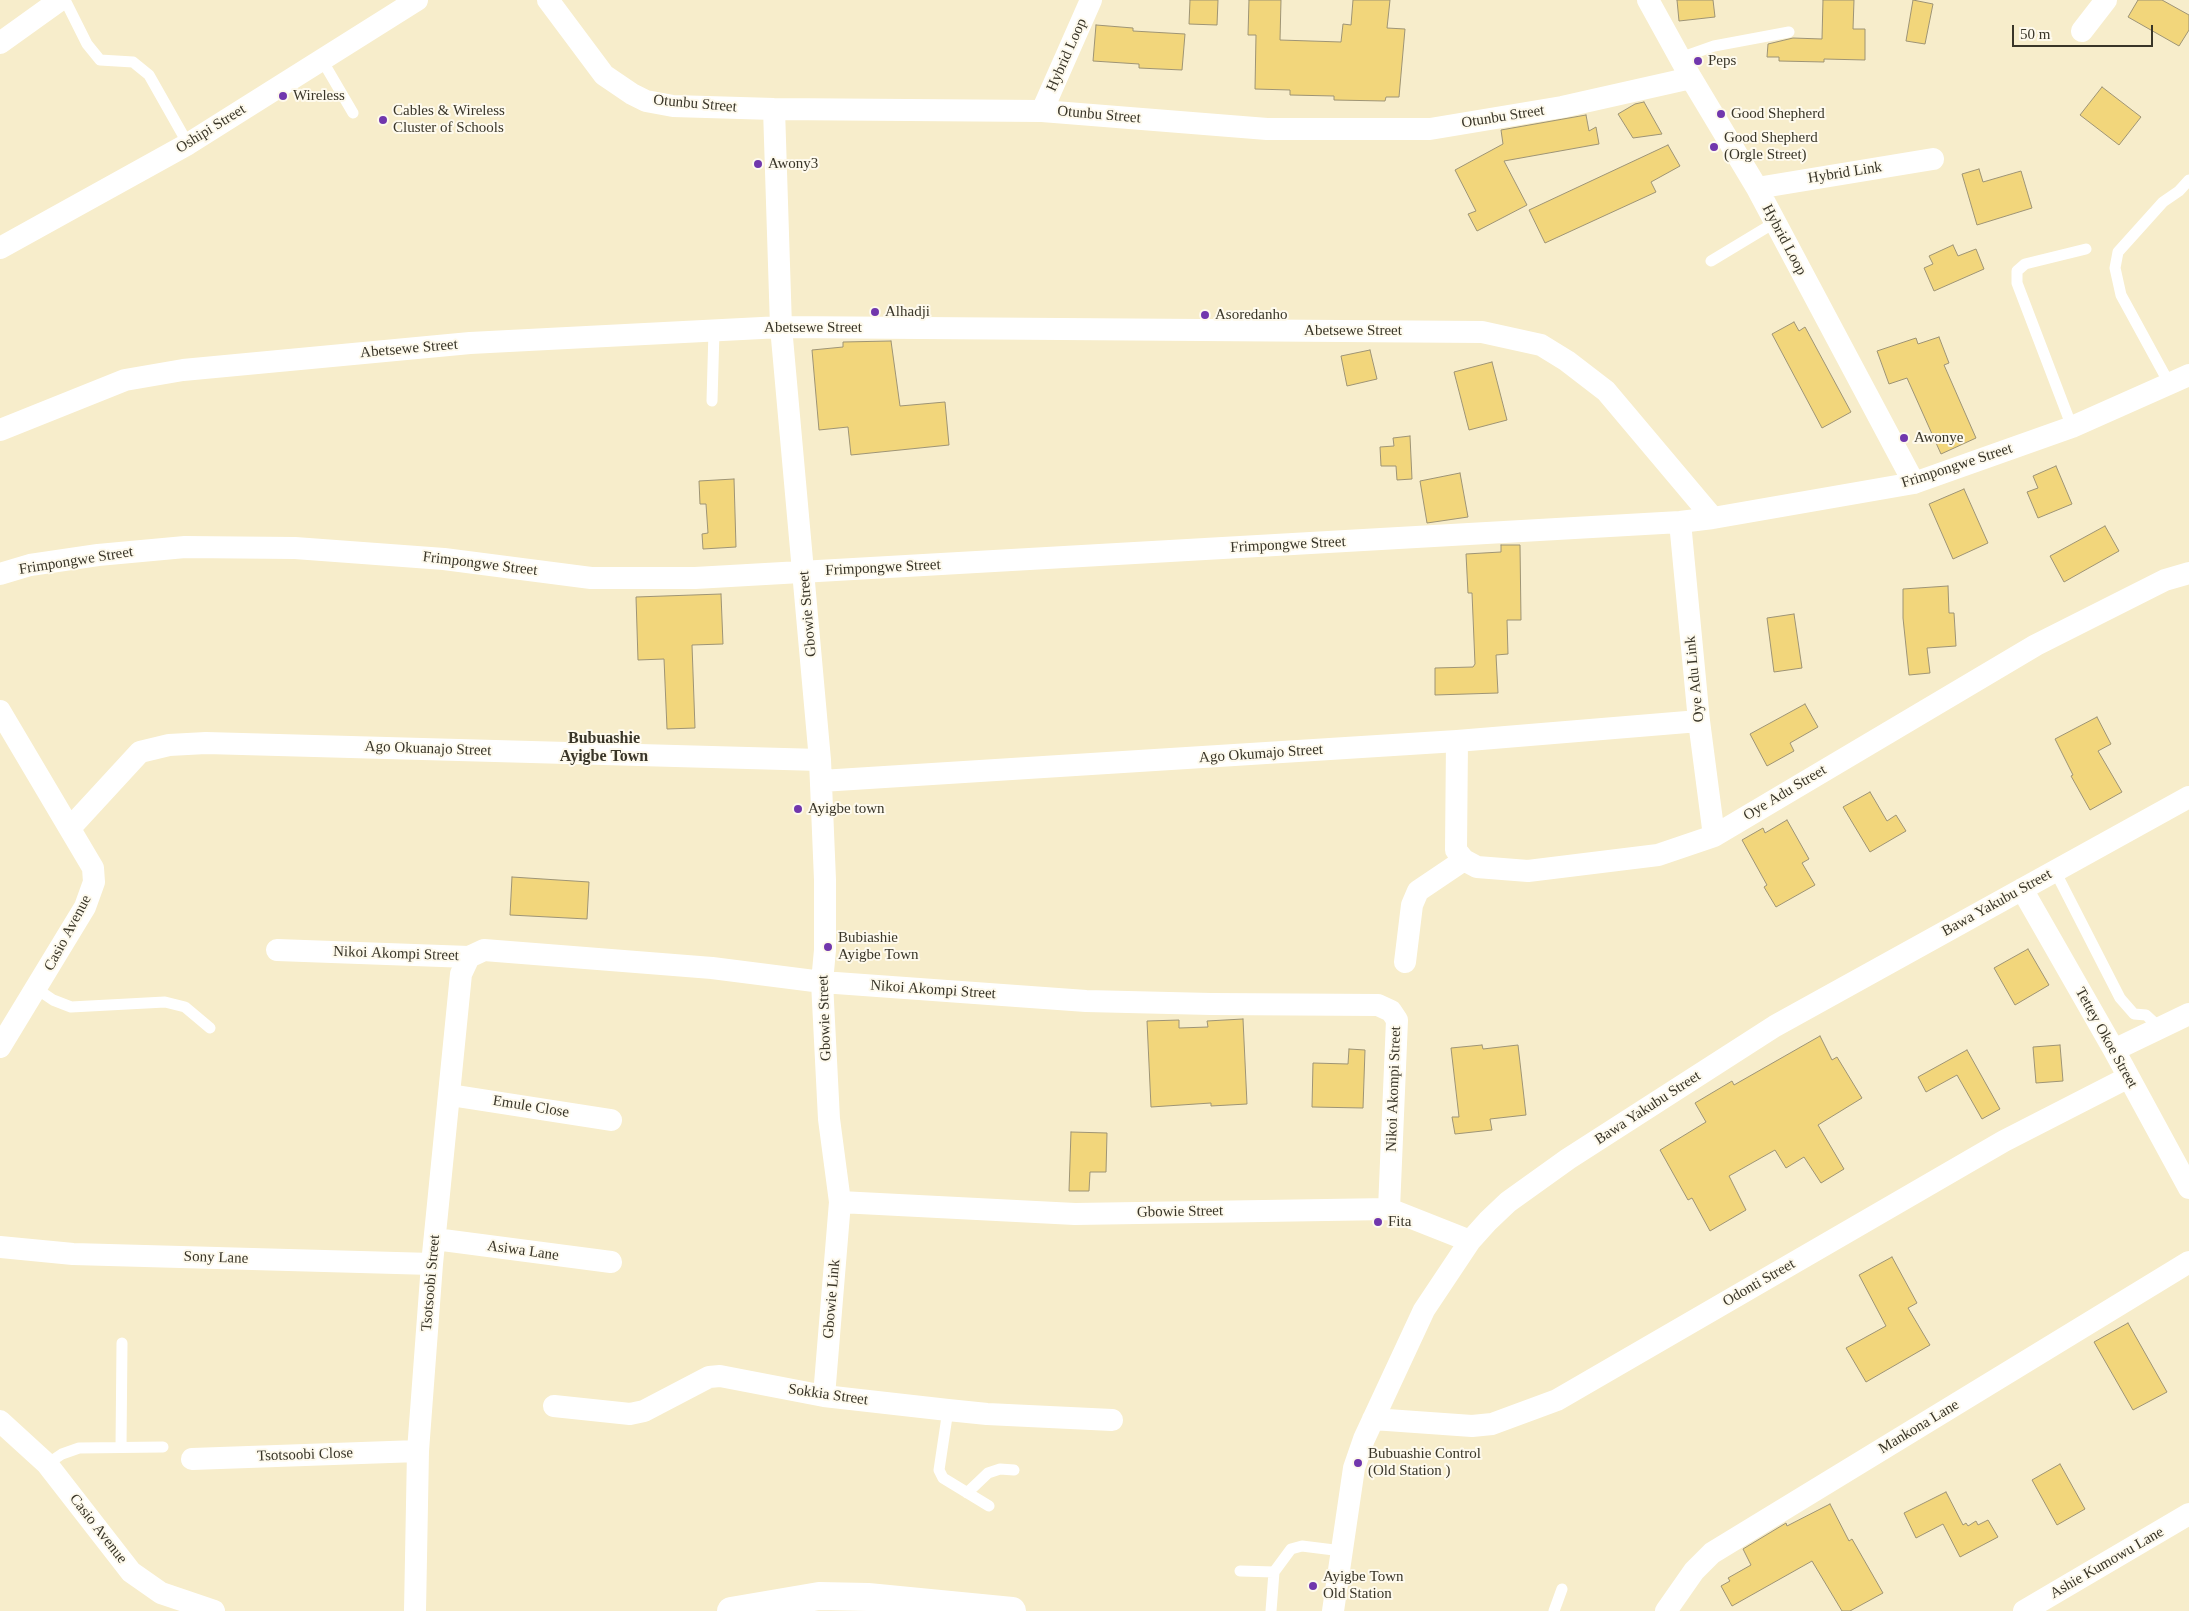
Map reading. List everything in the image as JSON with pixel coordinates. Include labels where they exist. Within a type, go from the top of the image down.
[{"type":"street","points":[[0,43],[60,0]]},
{"type":"street","name":"Oshipi Street","points":[[0,248],[188,144],[417,0]]},
{"type":"street","name":"Otunbu Street","points":[[548,0],[604,75],[632,94],[646,100],[673,106],[774,110],[1042,111],[1268,129],[1430,129],[1562,107],[1691,78]]},
{"type":"street","name":"Hybrid Loop","points":[[1042,111],[1091,0]]},
{"type":"street","name":"Hybrid Loop","points":[[1648,0],[1691,78],[1757,188],[1914,483]]},
{"type":"street","points":[[2082,31],[2106,0]]},
{"type":"street","name":"Gbowie Street","points":[[774,110],[781,327],[821,770],[825,880],[825,950],[822,982],[829,1119],[840,1202],[1075,1214],[1389,1209],[1470,1241]]},
{"type":"street","name":"Hybrid Link","points":[[1757,188],[1933,159]]},
{"type":"street","name":"Abetsewe Street","points":[[0,430],[125,380],[183,370],[470,343],[781,327],[1482,332],[1541,346],[1567,361],[1606,392],[1713,518]]},
{"type":"street","name":"Frimpongwe Street","points":[[0,574],[30,565],[98,555],[185,547],[295,548],[444,559],[591,578],[695,578],[1680,522],[1914,483],[2072,427],[2179,379]]},
{"type":"street","name":"Oye Adu Link","points":[[1680,522],[1700,721],[1714,836]]},
{"type":"street","name":"Oye Adu Street","points":[[1464,860],[1477,867],[1528,871],[1658,854],[1714,836],[2036,644],[2165,580],[2189,573]]},
{"type":"street","name":"Casio Avenue","points":[[0,711],[93,868],[94,882],[85,907],[37,989],[0,1047]]},
{"type":"street","name":"Ago Okumajo Street","points":[[821,770],[1457,741],[1700,721]]},
{"type":"street","points":[[1405,962],[1412,905],[1418,891],[1464,860],[1456,850],[1457,741]]},
{"type":"street","name":"Ago Okuanajo Street","points":[[70,828],[140,752],[169,745],[206,743],[821,770]]},
{"type":"street","name":"Bawa Yakubu Street","points":[[1333,1611],[1354,1468],[1373,1419],[1424,1310],[1470,1241],[1494,1214],[1532,1184],[1767,1032],[2189,797]]},
{"type":"street","name":"Tettey Okoe Street","points":[[2022,889],[2114,1050],[2127,1078],[2189,1188]]},
{"type":"street","name":"Nikoi Akompi Street","points":[[277,950],[469,957],[484,950],[712,968],[822,982],[1086,1001],[1378,1005],[1391,1011],[1397,1020],[1389,1209]]},
{"type":"street","name":"Tsotsoobi Street","points":[[415,1611],[418,1451],[432,1264],[461,974],[469,957]]},
{"type":"street","points":[[2114,1050],[2189,1014]]},
{"type":"street","name":"Odonti Street","points":[[1373,1419],[1472,1426],[1492,1424],[1557,1400],[2004,1141],[2127,1078]]},
{"type":"street","name":"Emule Close","points":[[450,1095],[612,1120]]},
{"type":"street","name":"Gbowie Link","points":[[824,1396],[840,1202]]},
{"type":"street","name":"Asiwa Lane","points":[[435,1239],[611,1262]]},
{"type":"street","name":"Sony Lane","points":[[0,1247],[73,1254],[432,1264]]},
{"type":"street","name":"Mankona Lane","points":[[1666,1611],[1694,1571],[1712,1553],[2189,1262]]},
{"type":"street","name":"Sokkia Street","points":[[554,1406],[630,1414],[644,1412],[709,1377],[720,1376],[824,1396],[948,1410],[987,1414],[1112,1420]]},
{"type":"street","name":"Casio Avenue","points":[[0,1422],[47,1464],[131,1572],[161,1593],[214,1611]]},
{"type":"street","name":"Tsotsoobi Close","points":[[192,1459],[418,1451]]},
{"type":"street","name":"Ashie Kumowu Lane","points":[[2024,1611],[2189,1514]]},
{"type":"street","points":[[731,1611],[819,1596],[868,1597],[1012,1611]]},
{"type":"lane","points":[[65,0],[87,44],[100,60],[133,62],[148,75],[188,144]]},
{"type":"lane","points":[[1680,58],[1714,46],[1789,32]]},
{"type":"lane","points":[[322,60],[353,113]]},
{"type":"lane","points":[[2179,379],[2121,295],[2116,268],[2118,252],[2163,202],[2179,191],[2189,180]]},
{"type":"lane","points":[[1711,261],[1774,223]]},
{"type":"lane","points":[[2072,427],[2017,283],[2018,271],[2025,264],[2086,249]]},
{"type":"lane","points":[[712,401],[714,331]]},
{"type":"lane","points":[[2055,870],[2120,998],[2134,1014],[2146,1015],[2160,1028]]},
{"type":"lane","points":[[37,989],[53,1000],[71,1007],[166,1002],[185,1007],[210,1028]]},
{"type":"lane","points":[[121,1447],[122,1343]]},
{"type":"lane","points":[[948,1410],[939,1470],[943,1478],[989,1506]]},
{"type":"lane","points":[[47,1464],[62,1454],[79,1448],[163,1447]]},
{"type":"lane","points":[[968,1493],[988,1473],[1000,1469],[1014,1470]]},
{"type":"lane","points":[[1271,1611],[1274,1572],[1291,1549],[1302,1546],[1342,1552]]},
{"type":"lane","points":[[1240,1571],[1274,1572]]},
{"type":"lane","points":[[1554,1611],[1562,1589]]},
{"type":"building","points":[[1190,0],[1218,0],[1217,25],[1189,24]]},
{"type":"building","points":[[1249,0],[1281,0],[1280,40],[1341,42],[1343,24],[1351,25],[1353,0],[1390,0],[1387,28],[1405,29],[1399,97],[1386,97],[1385,101],[1334,100],[1334,96],[1290,95],[1290,90],[1255,89],[1256,35],[1248,35]]},
{"type":"building","points":[[1677,0],[1713,0],[1715,17],[1679,21]]},
{"type":"building","points":[[1823,0],[1854,0],[1853,29],[1865,29],[1865,60],[1824,59],[1824,62],[1779,61],[1779,57],[1767,57],[1768,44],[1793,38],[1822,39]]},
{"type":"building","points":[[1913,0],[1933,4],[1925,44],[1906,41]]},
{"type":"building","points":[[2138,0],[2162,0],[2189,15],[2189,30],[2179,46],[2128,17]]},
{"type":"building","points":[[1096,25],[1133,28],[1133,31],[1185,34],[1182,70],[1139,68],[1139,64],[1093,61]]},
{"type":"building","points":[[2102,87],[2141,117],[2119,145],[2080,115]]},
{"type":"building","points":[[1644,102],[1662,134],[1633,138],[1618,114],[1635,104]]},
{"type":"building","points":[[1586,115],[1589,131],[1596,127],[1599,144],[1504,161],[1527,205],[1477,231],[1468,214],[1476,211],[1455,170],[1503,144],[1501,130]]},
{"type":"building","points":[[1668,145],[1680,166],[1651,182],[1656,192],[1545,243],[1529,210]]},
{"type":"building","points":[[1979,169],[1983,182],[2021,171],[2032,208],[1977,225],[1962,174]]},
{"type":"building","points":[[1953,245],[1958,256],[1976,249],[1984,269],[1934,291],[1924,268],[1933,264],[1929,256]]},
{"type":"building","points":[[1794,322],[1799,331],[1805,327],[1851,412],[1822,428],[1772,334]]},
{"type":"building","points":[[1939,337],[1949,363],[1944,365],[1976,438],[1941,454],[1907,378],[1889,384],[1877,351],[1916,338],[1918,344]]},
{"type":"building","points":[[891,341],[900,406],[945,402],[949,445],[851,455],[848,427],[819,430],[812,350],[843,347],[843,342]]},
{"type":"building","points":[[1370,350],[1377,379],[1347,386],[1341,356]]},
{"type":"building","points":[[1492,362],[1507,420],[1469,430],[1454,372]]},
{"type":"building","points":[[1410,436],[1412,479],[1397,480],[1396,466],[1381,466],[1380,447],[1394,446],[1393,438]]},
{"type":"building","points":[[2056,466],[2072,504],[2038,518],[2027,492],[2038,488],[2033,476]]},
{"type":"building","points":[[1460,473],[1468,517],[1427,523],[1420,481]]},
{"type":"building","points":[[734,479],[736,547],[703,549],[702,534],[708,533],[706,504],[700,504],[699,481]]},
{"type":"building","points":[[1964,489],[1988,543],[1953,559],[1929,504]]},
{"type":"building","points":[[2105,526],[2119,551],[2064,582],[2050,556]]},
{"type":"building","points":[[1501,545],[1520,545],[1521,620],[1507,620],[1508,654],[1496,655],[1498,693],[1435,695],[1435,668],[1473,667],[1475,664],[1472,593],[1468,593],[1466,554],[1501,552]]},
{"type":"building","points":[[1948,586],[1949,613],[1954,613],[1956,646],[1927,648],[1930,673],[1909,675],[1903,618],[1903,589]]},
{"type":"building","points":[[721,594],[723,644],[692,645],[695,728],[667,729],[664,659],[638,660],[636,597]]},
{"type":"building","points":[[1794,614],[1802,668],[1774,672],[1767,618]]},
{"type":"building","points":[[1805,704],[1818,727],[1790,743],[1794,751],[1767,766],[1750,734]]},
{"type":"building","points":[[2097,717],[2111,744],[2098,751],[2122,792],[2090,810],[2071,776],[2073,775],[2055,739]]},
{"type":"building","points":[[1870,792],[1887,821],[1896,815],[1906,831],[1870,852],[1843,807]]},
{"type":"building","points":[[1787,820],[1809,859],[1802,863],[1815,885],[1776,907],[1764,887],[1767,885],[1742,840],[1763,828],[1765,833]]},
{"type":"building","points":[[512,877],[589,882],[587,919],[510,915]]},
{"type":"building","points":[[2028,949],[2049,985],[2015,1005],[1994,968]]},
{"type":"building","points":[[1243,1019],[1247,1104],[1211,1106],[1211,1103],[1151,1107],[1147,1021],[1179,1020],[1179,1028],[1208,1027],[1207,1021]]},
{"type":"building","points":[[1820,1036],[1832,1060],[1837,1057],[1862,1098],[1818,1125],[1844,1169],[1821,1183],[1804,1157],[1786,1168],[1775,1150],[1729,1176],[1746,1210],[1710,1231],[1692,1198],[1688,1200],[1660,1150],[1706,1122],[1695,1103],[1732,1081],[1734,1085]]},
{"type":"building","points":[[1482,1045],[1483,1049],[1518,1045],[1526,1115],[1490,1119],[1492,1130],[1455,1134],[1452,1117],[1459,1117],[1451,1048]]},
{"type":"building","points":[[2060,1045],[2063,1081],[2036,1083],[2033,1047]]},
{"type":"building","points":[[1349,1049],[1365,1050],[1363,1108],[1312,1107],[1313,1063],[1348,1064]]},
{"type":"building","points":[[1967,1050],[2000,1109],[1982,1119],[1957,1075],[1926,1092],[1918,1077]]},
{"type":"building","points":[[1071,1132],[1107,1133],[1106,1172],[1090,1172],[1089,1191],[1069,1191]]},
{"type":"building","points":[[1892,1257],[1917,1303],[1908,1308],[1930,1345],[1866,1382],[1846,1348],[1886,1326],[1859,1275]]},
{"type":"building","points":[[2128,1323],[2167,1392],[2133,1410],[2094,1342]]},
{"type":"building","points":[[2060,1464],[2085,1509],[2057,1525],[2032,1480]]},
{"type":"building","points":[[1946,1492],[1963,1525],[1966,1523],[1968,1526],[1976,1521],[1978,1525],[1988,1520],[1998,1537],[1960,1557],[1943,1524],[1916,1538],[1904,1513]]},
{"type":"building","points":[[1830,1504],[1849,1541],[1852,1539],[1883,1593],[1850,1611],[1842,1611],[1812,1561],[1732,1606],[1721,1586],[1730,1581],[1728,1578],[1751,1565],[1743,1549],[1786,1523],[1787,1526]]},
{"type":"place","name":"Peps","points":[[1698,61]]},
{"type":"place","name":"Wireless","points":[[283,96]]},
{"type":"place","name":"Good Shepherd","points":[[1721,114]]},
{"type":"place","name":"Cables & Wireless Cluster of Schools","points":[[383,120]]},
{"type":"place","name":"Good Shepherd (Orgle Street)","points":[[1714,147]]},
{"type":"place","name":"Awony3","points":[[758,164]]},
{"type":"place","name":"Alhadji","points":[[875,312]]},
{"type":"place","name":"Asoredanho","points":[[1205,315]]},
{"type":"place","name":"Awonye","points":[[1904,438]]},
{"type":"place","name":"Ayigbe town","points":[[798,809]]},
{"type":"place","name":"Bubiashie Ayigbe Town","points":[[828,947]]},
{"type":"place","name":"Fita","points":[[1378,1222]]},
{"type":"place","name":"Bubuashie Control (Old Station )","points":[[1358,1463]]},
{"type":"place","name":"Ayigbe Town Old Station","points":[[1313,1586]]},
{"type":"district","name":"Bubuashie Ayigbe Town","points":[[604,748]]}]
